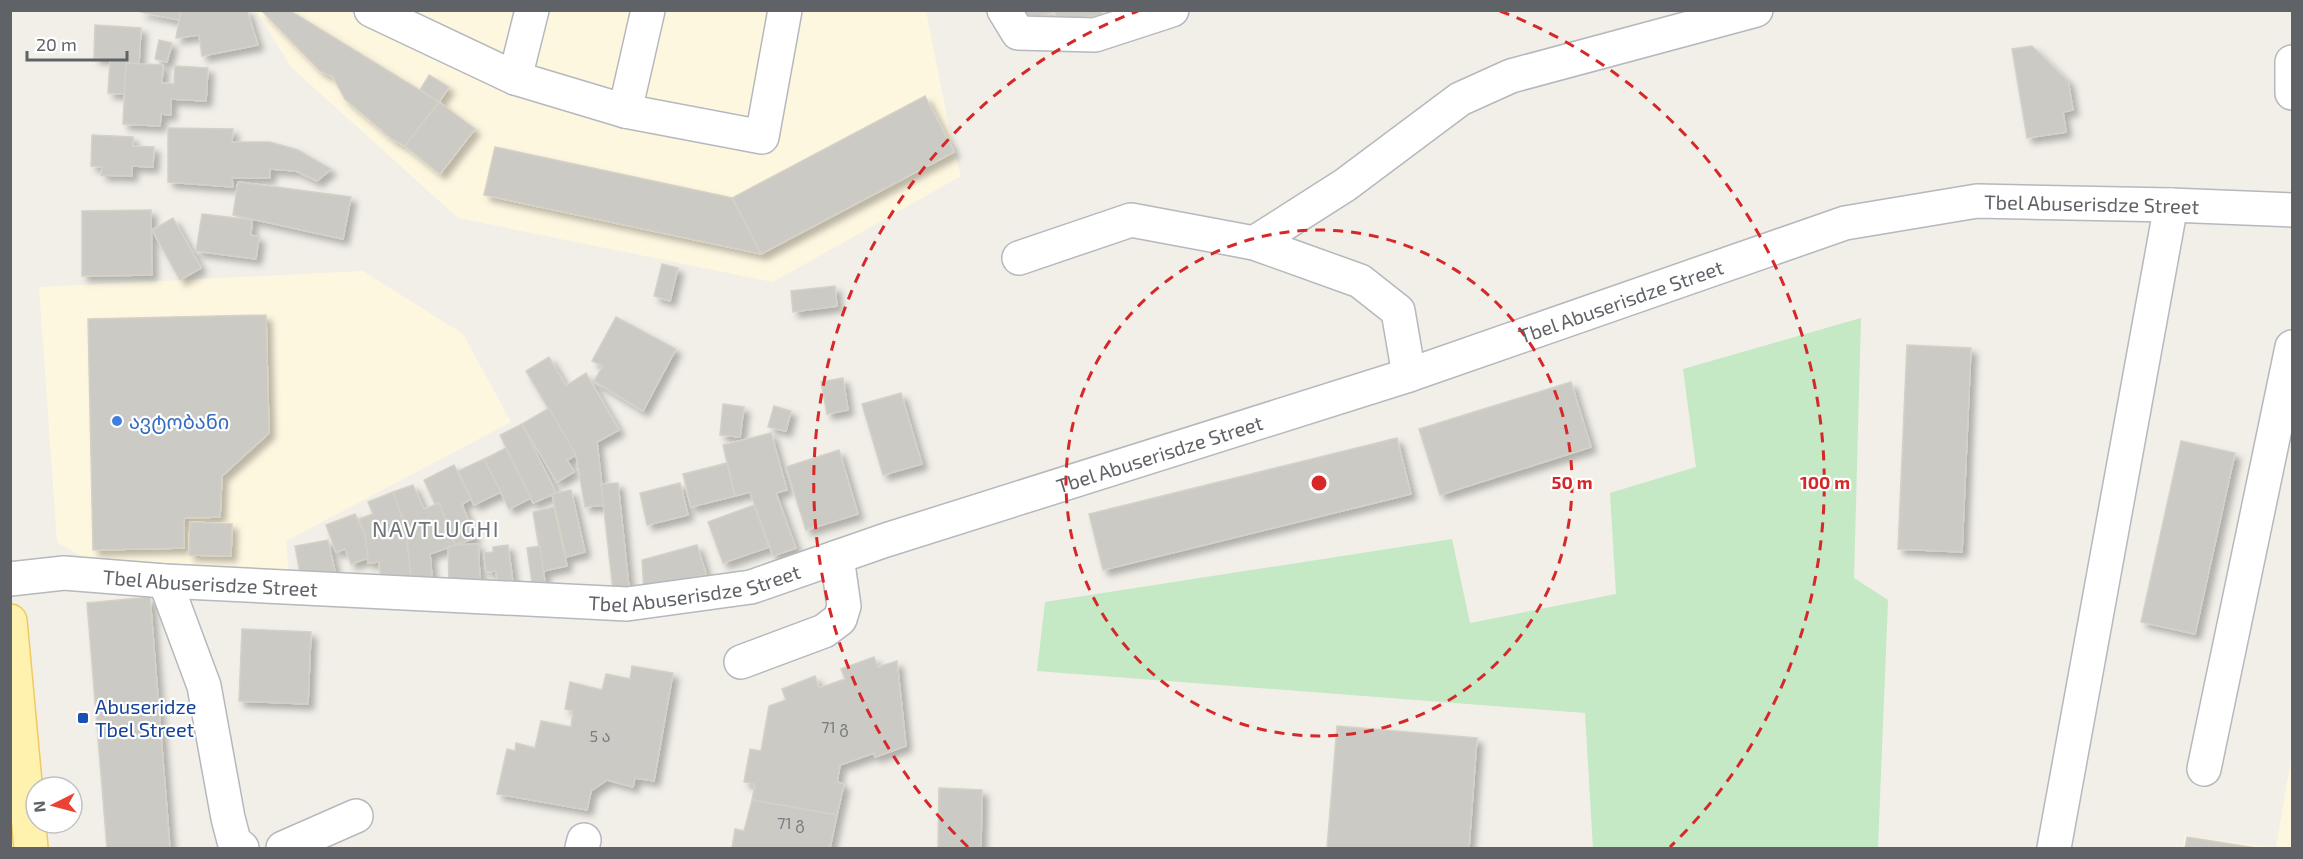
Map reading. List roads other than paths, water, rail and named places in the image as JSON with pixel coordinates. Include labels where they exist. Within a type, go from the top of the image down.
[{"type":"main road","points":[[10,621],[31,849]]},
{"type":"street","points":[[371,10],[515,78],[625,111],[762,137],[785,10]]},
{"type":"street","points":[[515,78],[532,10]]},
{"type":"street","points":[[625,111],[648,10]]},
{"type":"street","points":[[1011,22],[1095,35],[1172,10]]},
{"type":"street","points":[[1254,243],[1345,185],[1460,99],[1511,76],[1756,10]]},
{"type":"street","points":[[2292,62],[2292,93]]},
{"type":"street","name":"Tbel Abuserisdze Street","points":[[10,579],[64,573],[165,581],[627,604],[750,587],[837,557],[1409,375],[1845,223],[1977,201],[2292,210]]},
{"type":"street","points":[[2054,849],[2172,205]]},
{"type":"street","points":[[1018,258],[1131,220],[1254,243],[1360,280],[1398,311],[1409,375]]},
{"type":"street","points":[[2204,769],[2292,347]]},
{"type":"street","points":[[741,662],[824,631],[840,619],[844,606],[837,557]]},
{"type":"street","points":[[165,581],[204,686],[228,818],[234,841],[242,849]]},
{"type":"street","points":[[284,849],[356,816]]},
{"type":"place","name":"ავტობანი","points":[[117,421]]},
{"type":"place","name":"Abuseridze Tbel Street","points":[[83,718]]},
{"type":"district","name":"NAVTLUGHI","points":[[436,528]]}]
